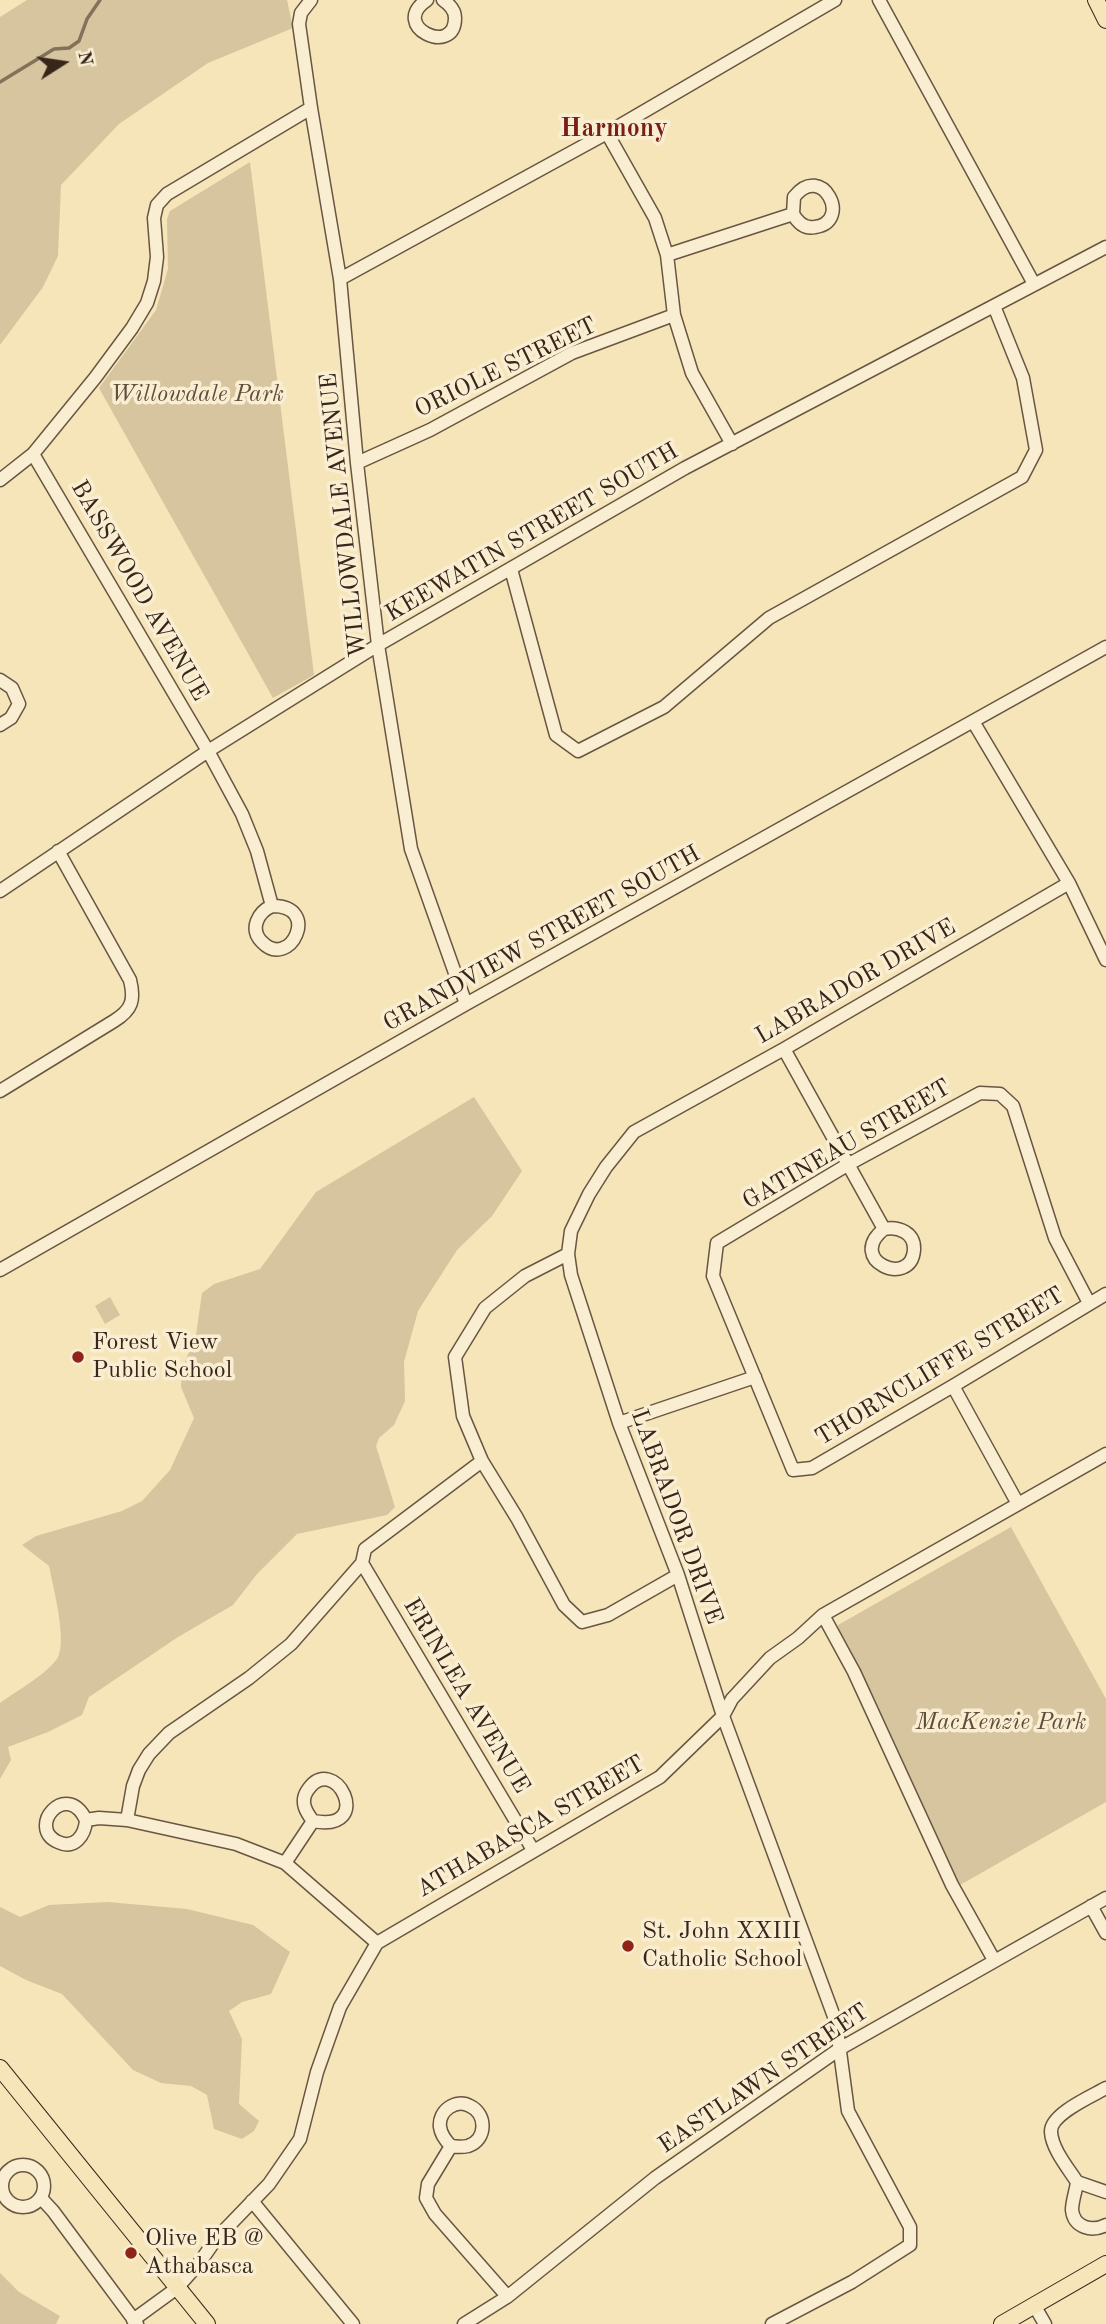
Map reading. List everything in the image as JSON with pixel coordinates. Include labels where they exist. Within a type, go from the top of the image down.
[{"type":"main road","points":[[1096,0],[1106,20]]},
{"type":"main road","points":[[0,2068],[207,2324]]},
{"type":"main road","points":[[1002,2324],[1106,2264]]},
{"type":"street","name":"WILLOWDALE AVENUE","points":[[311,0],[301,13],[299,24],[310,108],[340,279],[378,645],[411,849],[466,1004]]},
{"type":"street","points":[[423,1],[416,12],[417,25],[426,35],[439,37],[450,31],[455,18],[451,6],[443,0]]},
{"type":"street","points":[[340,279],[607,133],[835,0]]},
{"type":"street","points":[[879,0],[1034,284]]},
{"type":"street","points":[[0,480],[33,454],[95,378],[147,303],[154,281],[157,257],[154,218],[157,205],[167,194],[310,108]]},
{"type":"street","points":[[607,133],[655,218],[667,255],[674,315],[692,373],[732,444]]},
{"type":"street","points":[[667,255],[793,214]]},
{"type":"street","name":"KEEWATIN STREET SOUTH","points":[[0,891],[208,751],[378,645],[732,444],[1106,247]]},
{"type":"street","points":[[511,569],[555,735],[578,751],[664,707],[769,618],[1023,477],[1036,450],[1023,377],[994,306]]},
{"type":"street","name":"ORIOLE STREET","points":[[357,463],[430,430],[572,353],[674,315]]},
{"type":"street","name":"BASSWOOD AVENUE","points":[[33,454],[208,751],[242,814],[257,851],[272,906]]},
{"type":"street","name":"GRANDVIEW STREET SOUTH","points":[[0,1270],[466,1004],[1106,647]]},
{"type":"street","points":[[0,680],[12,688],[19,704],[12,718],[0,725]]},
{"type":"street","points":[[974,723],[1069,883],[1106,960]]},
{"type":"street","points":[[0,1091],[125,1014],[131,1006],[134,994],[130,980],[58,851]]},
{"type":"street","name":"LABRADOR DRIVE","points":[[772,2324],[852,2282],[910,2245],[910,2227],[848,2111],[836,2022],[723,1716],[678,1575],[619,1423],[571,1275],[568,1254],[571,1231],[606,1167],[634,1132],[1069,883]]},
{"type":"street","points":[[783,1049],[884,1229]]},
{"type":"street","name":"GATINEAU STREET","points":[[755,1377],[713,1276],[717,1243],[847,1165],[980,1093],[1000,1094],[1013,1106],[1055,1237],[1089,1303]]},
{"type":"street","points":[[568,1254],[525,1276],[485,1308],[455,1357],[463,1416],[482,1461],[517,1518],[564,1605],[582,1622],[608,1615],[678,1575]]},
{"type":"street","name":"THORNCLIFFE STREET","points":[[755,1377],[793,1470],[812,1468],[953,1387],[1106,1294]]},
{"type":"street","points":[[619,1423],[755,1377]]},
{"type":"street","points":[[953,1387],[1018,1504]]},
{"type":"street","name":"ATHABASCA STREET","points":[[135,2322],[177,2288],[216,2239],[269,2184],[300,2139],[317,2073],[340,2007],[377,1943],[660,1777],[723,1716],[732,1699],[770,1657],[798,1638],[823,1615],[1106,1454]]},
{"type":"street","points":[[127,1820],[133,1786],[139,1770],[149,1754],[169,1733],[249,1678],[291,1644],[362,1563],[365,1549],[482,1461]]},
{"type":"street","name":"ERINLEA AVENUE","points":[[362,1563],[533,1850]]},
{"type":"street","points":[[823,1615],[854,1672],[952,1885],[994,1960]]},
{"type":"street","points":[[86,1820],[127,1820],[236,1844],[285,1863],[377,1943]]},
{"type":"street","points":[[285,1863],[313,1821]]},
{"type":"street","name":"EASTLAWN STREET","points":[[464,2324],[507,2296],[655,2178],[841,2048],[1106,1898]]},
{"type":"street","points":[[1091,1906],[1106,1933]]},
{"type":"street","points":[[1106,2088],[1053,2121],[1051,2131],[1054,2143],[1077,2182],[1106,2192]]},
{"type":"street","points":[[451,2146],[428,2184],[426,2199],[435,2214],[507,2296]]},
{"type":"street","points":[[1077,2182],[1072,2207],[1076,2220],[1086,2228],[1106,2225]]},
{"type":"street","points":[[41,2198],[135,2322]]},
{"type":"street","points":[[252,2201],[353,2324]]},
{"type":"street","points":[[1034,2305],[1045,2324]]},
{"type":"green space","points":[[27,0],[287,0],[293,28],[208,63],[119,124],[61,185],[58,256],[43,287],[0,345],[0,17]]},
{"type":"green space","name":"Willowdale Park","points":[[250,162],[314,675],[273,698],[99,388],[156,310],[168,269],[167,219],[170,211]]},
{"type":"green space","points":[[474,1097],[522,1171],[492,1216],[457,1250],[418,1311],[404,1362],[405,1401],[394,1425],[379,1438],[376,1446],[395,1507],[387,1515],[297,1534],[257,1574],[233,1605],[178,1637],[89,1697],[82,1715],[48,1732],[8,1747],[11,1760],[0,1779],[0,1703],[45,1671],[57,1659],[60,1651],[59,1614],[49,1566],[22,1545],[36,1536],[122,1511],[142,1501],[170,1470],[194,1418],[181,1387],[182,1369],[196,1335],[202,1293],[214,1284],[260,1269],[316,1192]]},
{"type":"green space","points":[[110,1297],[120,1315],[105,1324],[95,1306]]},
{"type":"green space","name":"MacKenzie Park","points":[[1011,1527],[1106,1699],[1106,1802],[960,1885],[838,1625]]},
{"type":"green space","points":[[108,1902],[187,1909],[253,1925],[290,1952],[271,1994],[242,2002],[229,2011],[242,2039],[239,2104],[259,2121],[254,2131],[242,2139],[214,2129],[207,2095],[191,2086],[161,2083],[133,2070],[62,1994],[0,1966],[0,1907],[20,1917],[49,1905]]},
{"type":"green space","points":[[0,2273],[19,2292],[60,2316],[56,2324],[0,2324]]},
{"type":"waterway","points":[[0,82],[54,49],[69,48],[79,41],[87,19],[100,0]]},
{"type":"place","name":"Forest View Public School","points":[[78,1357]]},
{"type":"place","name":"St. John XXIII Catholic School","points":[[628,1946]]},
{"type":"place","name":"Olive EB @ Athabasca","points":[[131,2253]]},
{"type":"district","name":"Harmony","points":[[614,129]]}]
